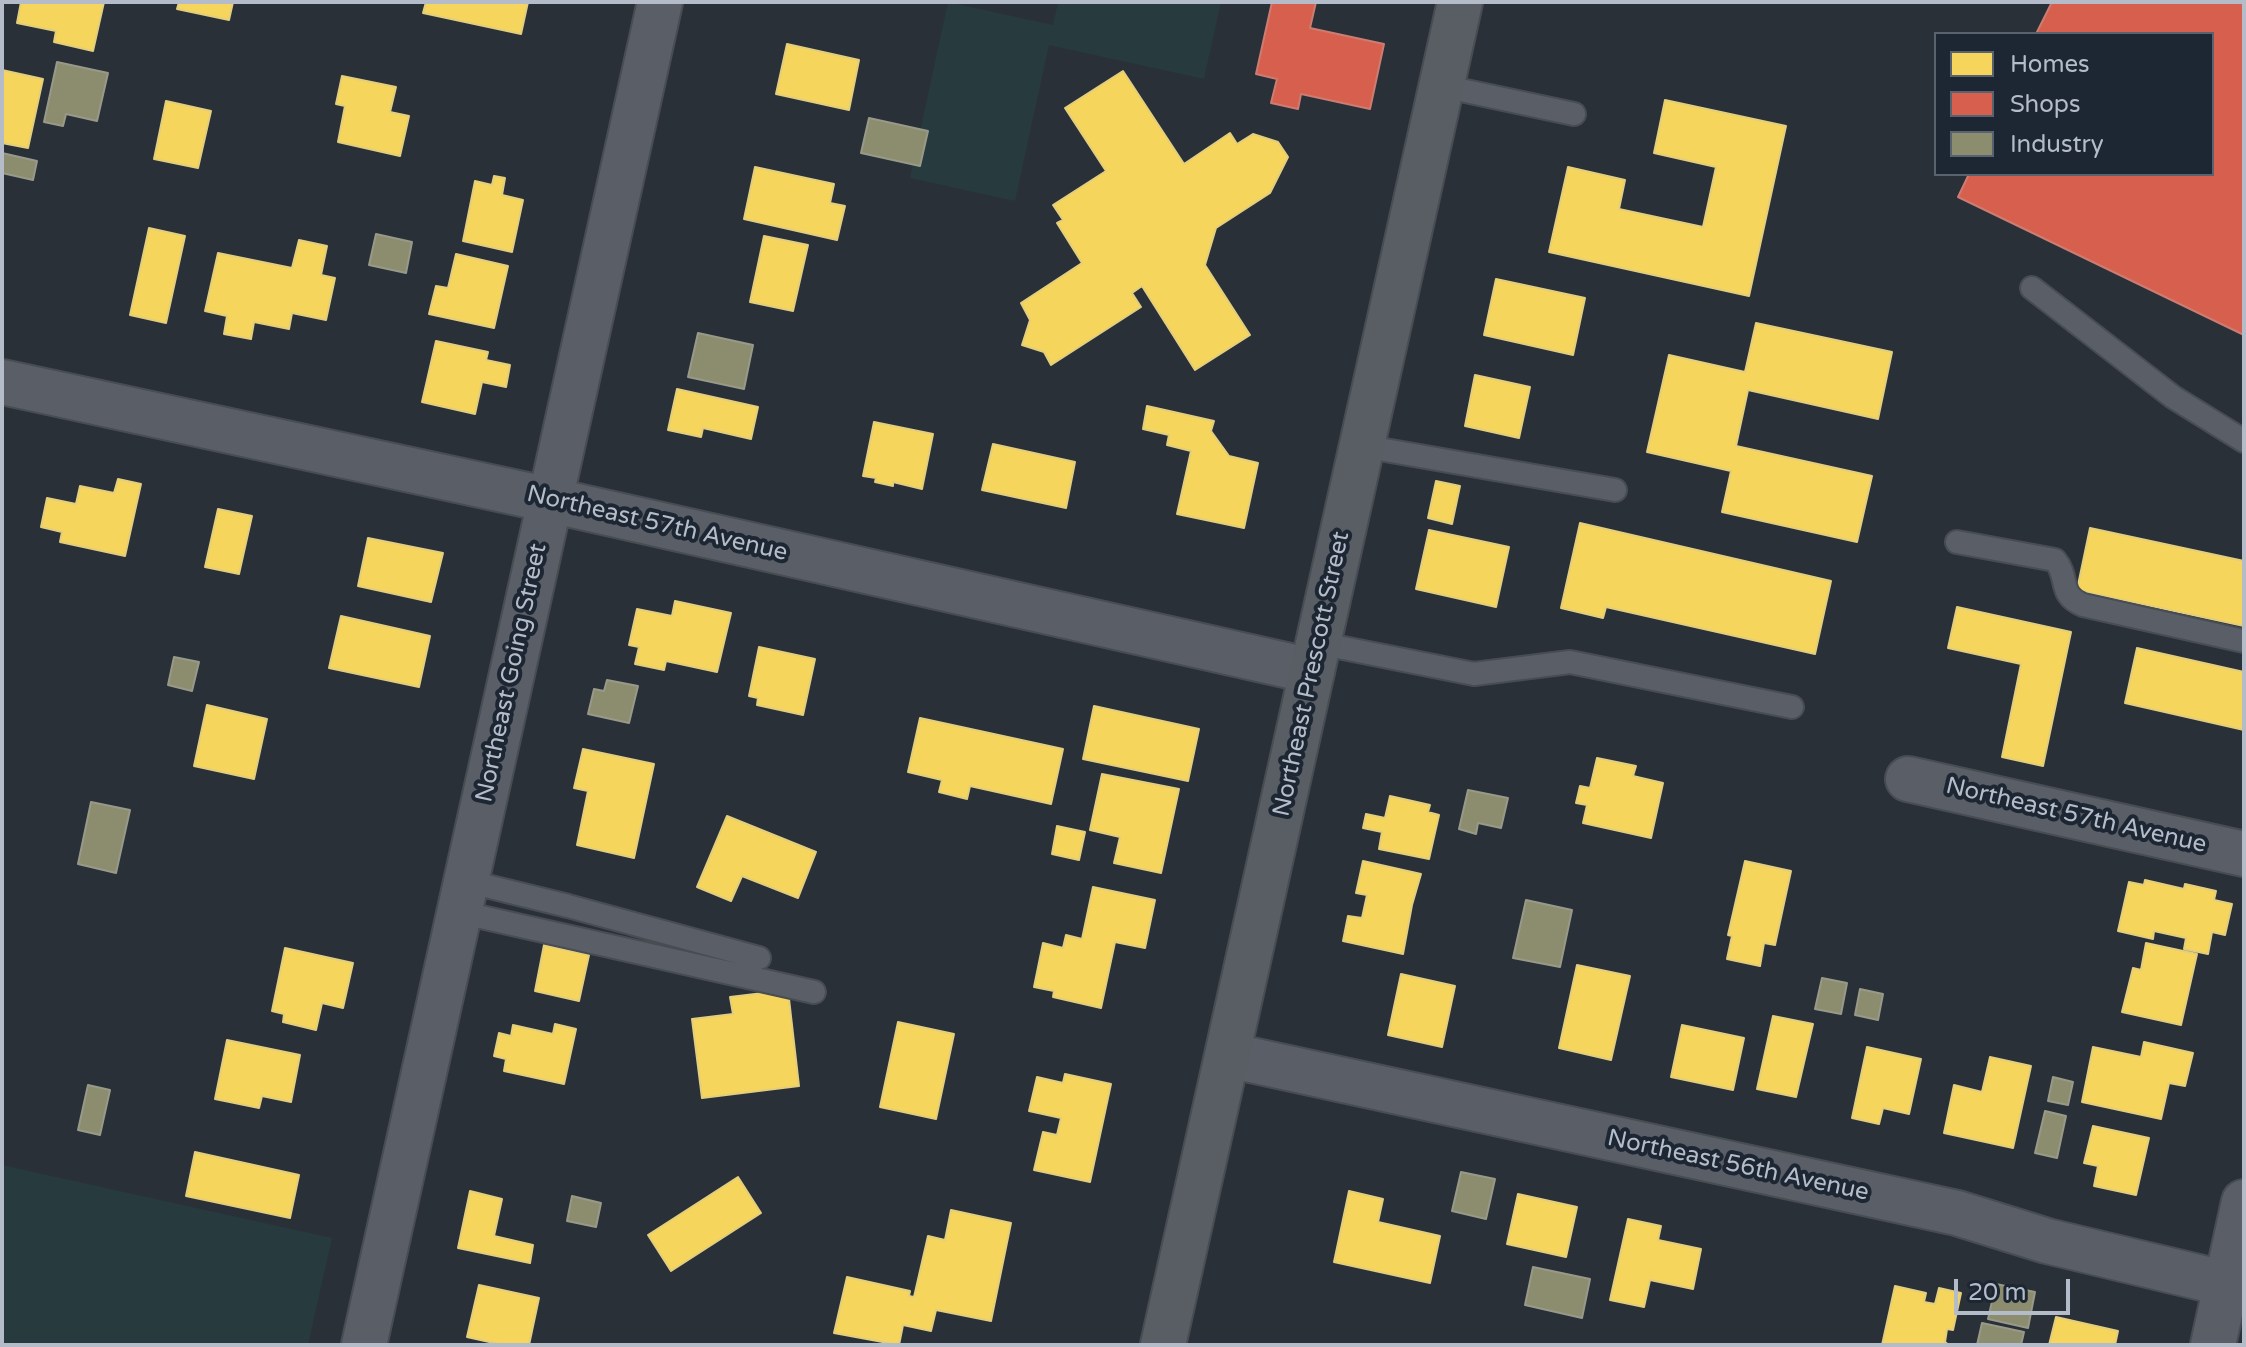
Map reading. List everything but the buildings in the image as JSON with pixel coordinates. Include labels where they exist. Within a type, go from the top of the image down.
[{"type":"street","name":"Northeast Going Street","points":[[364,1345],[660,2]]},
{"type":"street","name":"Northeast Prescott Street","points":[[1163,1345],[1460,2]]},
{"type":"street","name":"Northeast 57th Avenue","points":[[2,382],[550,500],[1315,657]]},
{"type":"street","name":"Northeast 57th Avenue","points":[[1908,779],[2244,854]]},
{"type":"street","name":"Northeast 56th Avenue","points":[[1228,1055],[1957,1213],[2047,1241],[2235,1286]]},
{"type":"street","points":[[2213,1345],[2235,1286],[2244,1202]]},
{"type":"lane","points":[[1442,86],[1574,114]]},
{"type":"lane","points":[[2032,288],[2173,397],[2244,441]]},
{"type":"lane","points":[[1362,446],[1615,490]]},
{"type":"lane","points":[[1957,542],[2055,560],[2062,568],[2066,592],[2071,600],[2083,605],[2244,641]]},
{"type":"lane","points":[[1315,657],[1474,674],[1570,662],[1792,707]]},
{"type":"lane","points":[[462,896],[568,906],[759,958]]},
{"type":"lane","points":[[462,896],[814,992]]},
{"type":"green space","points":[[948,2],[1053,25],[1058,2],[1221,2],[1204,79],[1049,45],[1015,201],[910,178]]},
{"type":"green space","points":[[2,1165],[332,1238],[308,1345],[2,1345]]}]
